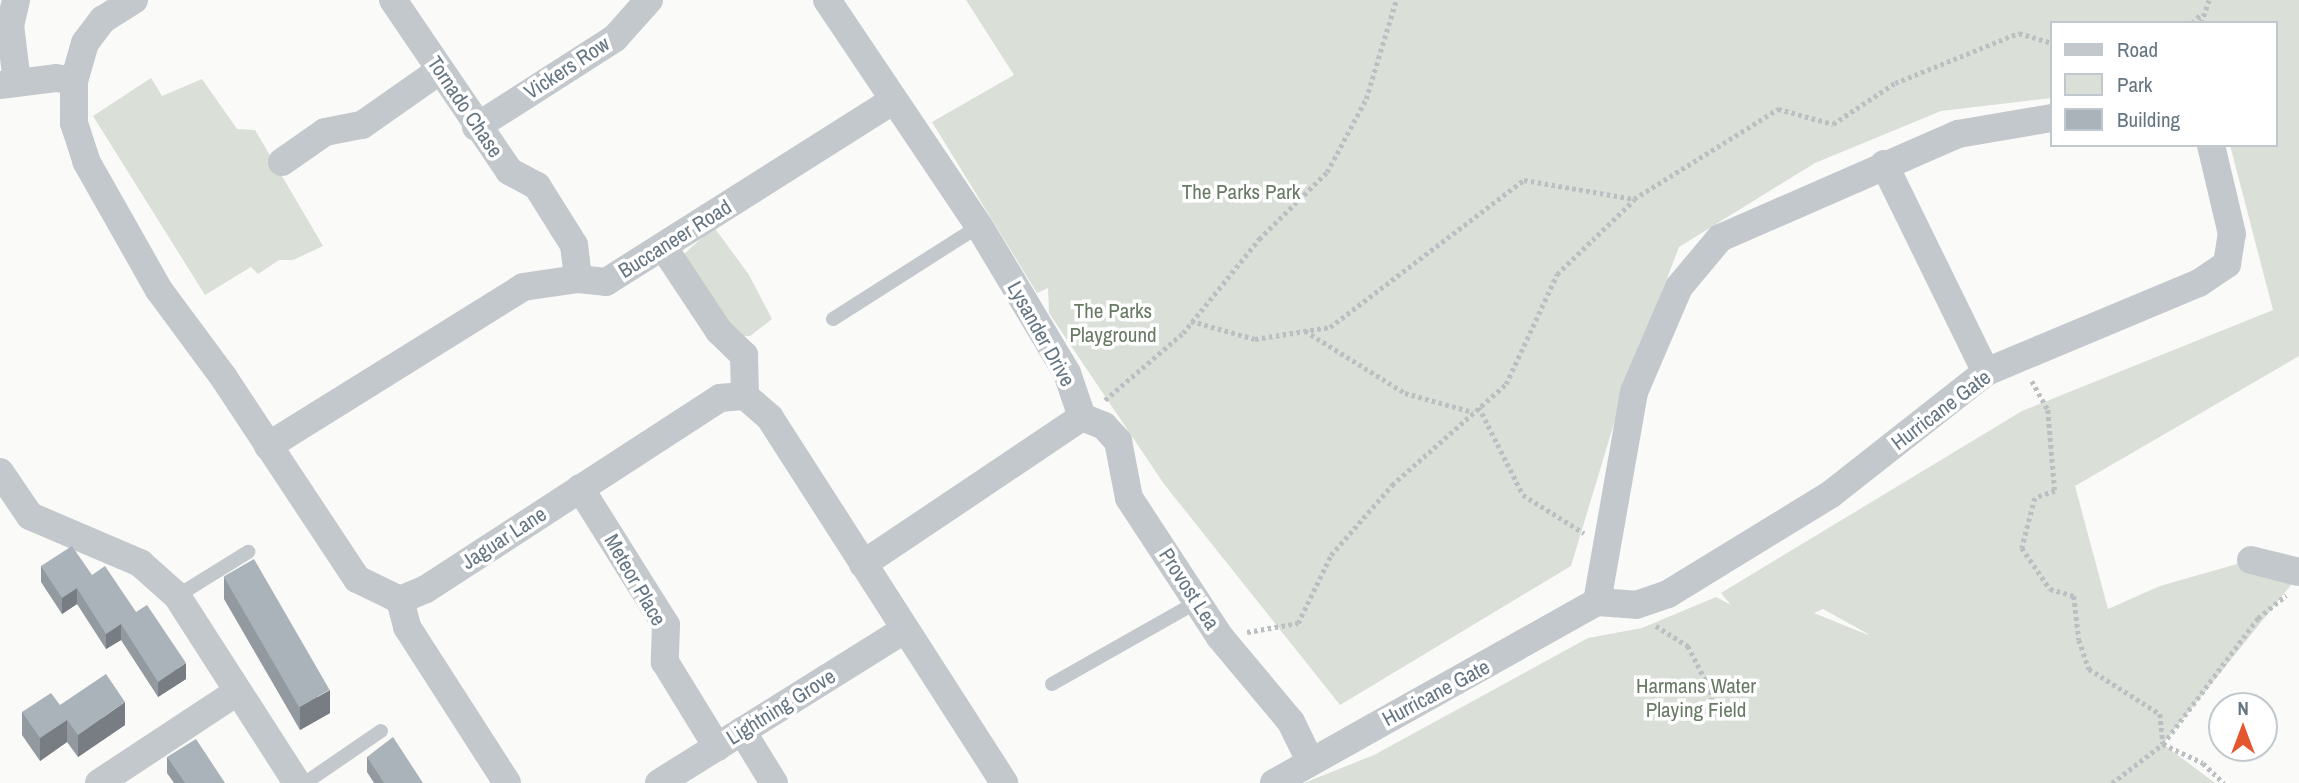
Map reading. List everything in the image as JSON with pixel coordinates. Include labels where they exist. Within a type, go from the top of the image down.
[{"type":"street","points":[[16,0],[10,25],[9,83],[56,78],[74,81]]},
{"type":"street","points":[[134,0],[103,19],[85,43],[74,81],[74,123],[100,193],[159,290],[357,579],[400,600],[407,627],[507,783]]},
{"type":"street","name":"Tornado Chase","points":[[393,0],[476,127],[509,171],[537,186],[574,245],[578,279]]},
{"type":"street","name":"Vickers Row","points":[[476,127],[615,38],[649,0]]},
{"type":"street","name":"Lysander Drive","points":[[827,0],[891,102],[979,226],[1067,373],[1082,417]]},
{"type":"street","points":[[282,162],[325,132],[362,125],[439,71]]},
{"type":"street","name":"Buccaneer Road","points":[[268,446],[523,287],[578,279],[606,282],[664,248],[891,102]]},
{"type":"street","points":[[1597,602],[1603,545],[1634,392],[1679,287],[1720,238],[1884,164],[1958,134],[2050,118]]},
{"type":"street","name":"Hurricane Gate","points":[[1274,783],[1597,602],[1636,605],[1668,594],[1831,494],[1986,372],[2123,318],[2199,284],[2227,264],[2232,234],[2211,147]]},
{"type":"street","points":[[1884,164],[1986,372]]},
{"type":"street","points":[[664,248],[719,331],[744,355],[745,396],[770,418],[1004,783]]},
{"type":"street","name":"Jaguar Lane","points":[[400,600],[426,589],[720,398],[745,396]]},
{"type":"street","points":[[863,564],[1082,417]]},
{"type":"street","name":"Provost Lea","points":[[1082,417],[1104,426],[1118,440],[1129,498],[1220,637],[1291,722],[1310,761]]},
{"type":"street","points":[[0,472],[30,516],[140,563],[177,596],[297,783]]},
{"type":"street","name":"Meteor Place","points":[[580,488],[666,625],[665,662],[717,747]]},
{"type":"street","points":[[2251,560],[2295,581]]},
{"type":"street","name":"Lightning Grove","points":[[659,783],[904,630]]},
{"type":"street","points":[[99,783],[237,692]]},
{"type":"street","points":[[742,731],[774,783]]},
{"type":"lane","points":[[833,319],[979,226]]},
{"type":"lane","points":[[177,596],[248,552]]},
{"type":"lane","points":[[1052,684],[1197,602]]},
{"type":"lane","points":[[304,783],[381,732]]},
{"type":"path","points":[[1082,417],[1192,321],[1259,239],[1327,172],[1366,99],[1396,0]]},
{"type":"path","points":[[2202,21],[2208,0]]},
{"type":"path","points":[[2195,21],[2205,10]]},
{"type":"path","points":[[1220,637],[1298,623],[1331,555],[1392,485],[1506,384],[1557,274],[1634,199],[1778,109],[1833,124],[1895,83],[2019,33],[2050,42]]},
{"type":"path","points":[[1192,321],[1255,340],[1330,327],[1524,180],[1634,199]]},
{"type":"path","points":[[1304,330],[1405,393],[1474,412]]},
{"type":"path","points":[[2019,357],[2048,410],[2054,491],[2035,499],[2022,548],[2050,589],[2074,596],[2079,640],[2089,669],[2160,714],[2162,744]]},
{"type":"path","points":[[1479,407],[1523,495],[1603,545]]},
{"type":"path","points":[[2112,783],[2162,744],[2258,618],[2295,581]]},
{"type":"path","points":[[1636,605],[1659,628],[1688,646],[1711,691],[1714,718]]},
{"type":"path","points":[[2162,744],[2203,763],[2224,783]]},
{"type":"green space","points":[[966,0],[2299,0],[2299,356],[2075,486],[2108,609],[2160,586],[2251,560],[2299,575],[2163,744],[2215,783],[1304,783],[1374,755],[1588,638],[1642,628],[1716,597],[1731,605],[1721,593],[2022,411],[2273,310],[2231,147],[2278,147],[2278,21],[2050,21],[2050,98],[1941,111],[1815,163],[1679,247],[1622,397],[1571,566],[1340,705],[1164,484],[1049,313],[1048,288],[1037,293],[932,122],[1014,75]],"holes":[[[1823,609],[1868,635],[1814,613]]]},
{"type":"green space","points":[[151,78],[162,96],[202,79],[237,129],[255,130],[323,246],[293,260],[279,260],[258,274],[251,267],[205,295],[93,116]]},
{"type":"green space","points":[[714,227],[749,275],[772,319],[750,336],[742,336],[720,314],[684,254]]},
{"type":"building","points":[[72,546],[92,575],[105,566],[136,612],[147,605],[186,663],[158,682],[121,624],[106,634],[77,588],[62,598],[41,566]]},
{"type":"building","points":[[254,559],[330,690],[299,707],[224,576]]},
{"type":"building","points":[[106,674],[125,702],[78,735],[67,720],[40,738],[22,712],[51,693],[60,705]]},
{"type":"building","points":[[393,737],[423,783],[384,783],[367,757]]},
{"type":"building","points":[[196,739],[225,783],[185,783],[167,757]]},
{"type":"park label","name":"The Parks Park","points":[[1241,192]]},
{"type":"park label","name":"The Parks Playground","points":[[1113,323]]},
{"type":"park label","name":"Harmans Water Playing Field","points":[[1696,698]]}]
